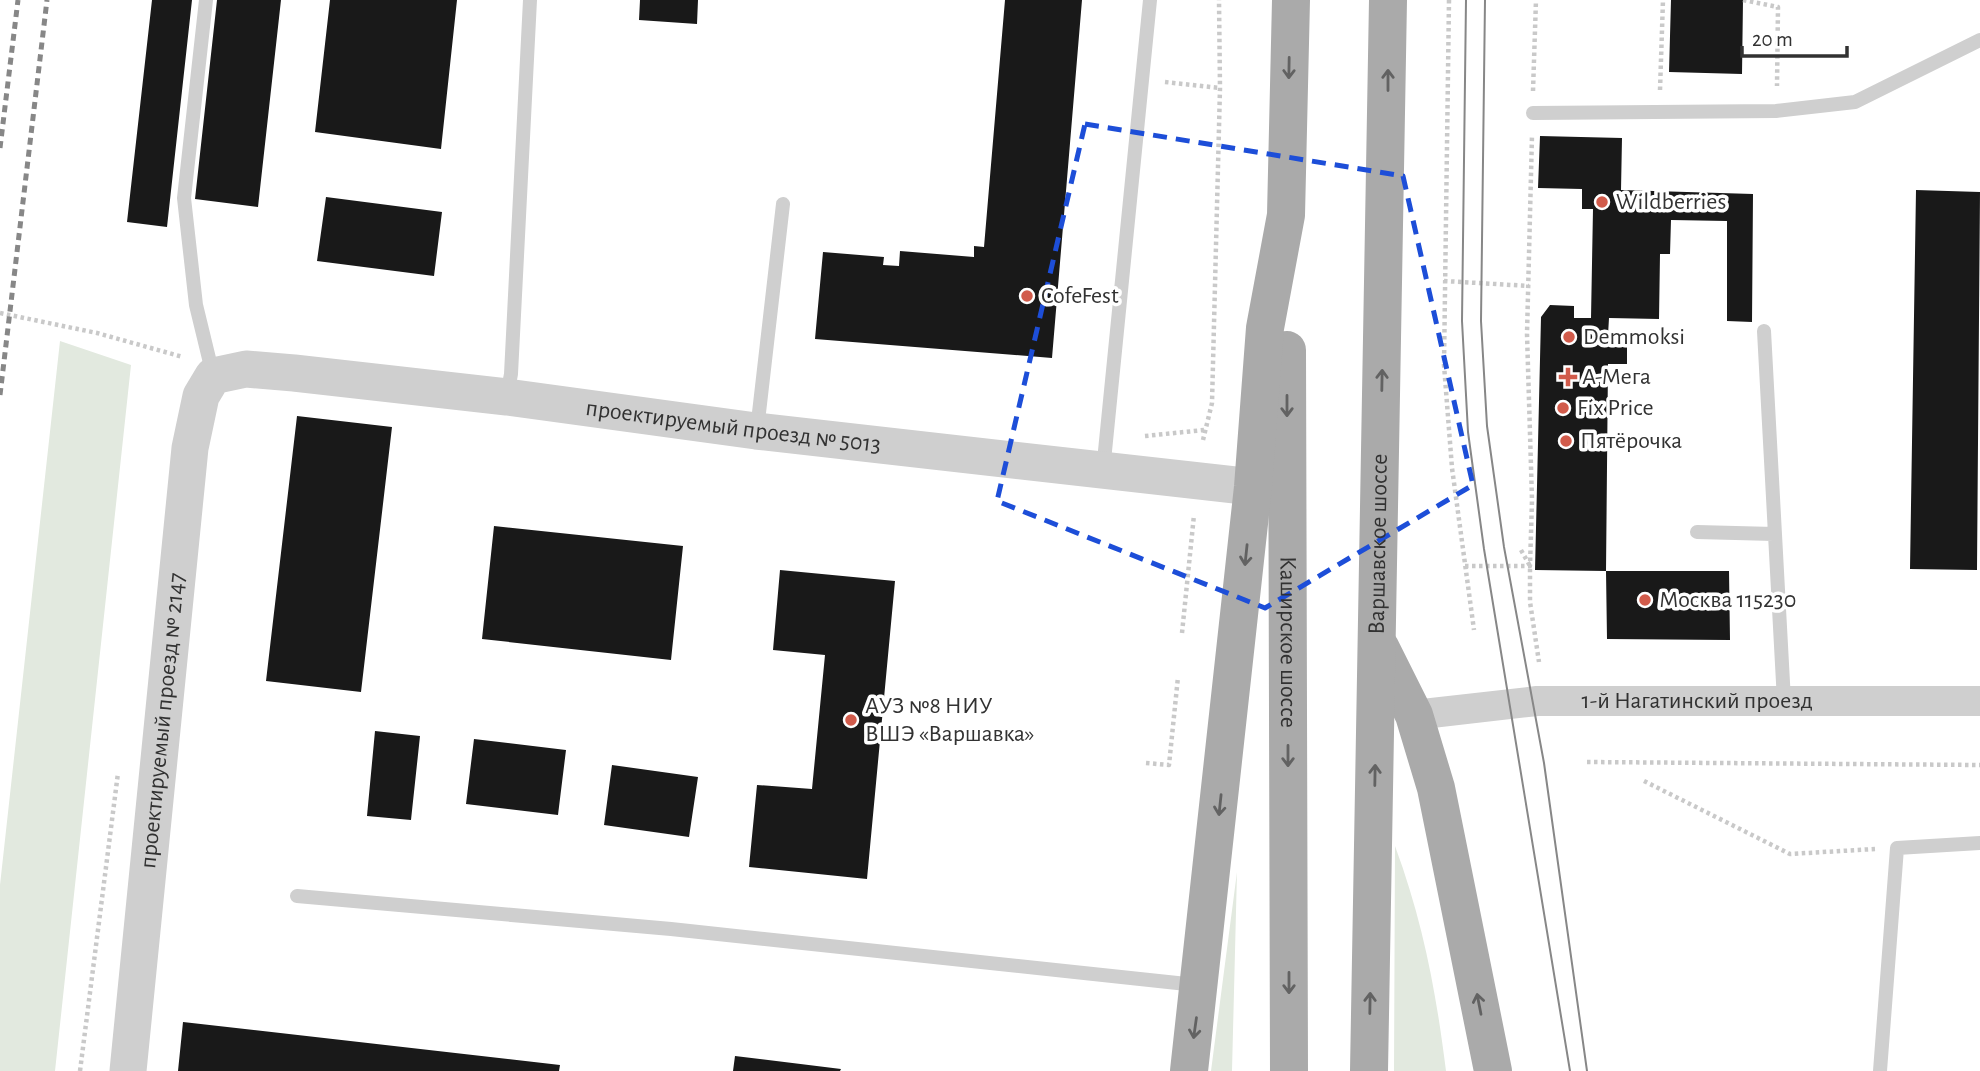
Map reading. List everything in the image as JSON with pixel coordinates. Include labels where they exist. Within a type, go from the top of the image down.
[{"type":"main road","points":[[1189,1071],[1201,986],[1253,487],[1265,328],[1286,215],[1291,0]]},
{"type":"main road","name":"Варшавское шоссе","points":[[1388,0],[1377,642],[1414,715],[1436,788],[1493,1071]]},
{"type":"main road","name":"Каширское шоссе","points":[[1286,215],[1289,1071]]},
{"type":"main road","points":[[1369,1071],[1377,642]]},
{"type":"street","name":"проектируемый проезд № 5013","points":[[200,367],[246,369],[507,397],[757,431],[1253,487]]},
{"type":"street","name":"проектируемый проезд № 2147","points":[[128,1071],[190,448],[201,396],[200,367]]},
{"type":"street","name":"1-й Нагатинский проезд","points":[[1414,715],[1537,701],[1980,701]]},
{"type":"lane","points":[[200,367],[184,198],[206,0]]},
{"type":"lane","points":[[507,397],[511,374],[530,0]]},
{"type":"lane","points":[[1103,472],[1150,0]]},
{"type":"lane","points":[[1533,113],[1776,111],[1855,102],[1980,40]]},
{"type":"lane","points":[[757,431],[783,204]]},
{"type":"lane","points":[[1764,331],[1784,701]]},
{"type":"lane","points":[[1697,532],[1774,534]]},
{"type":"lane","points":[[1880,1071],[1897,848],[1980,843]]},
{"type":"lane","points":[[297,896],[671,929],[1201,986]]},
{"type":"path","points":[[1203,440],[1212,403],[1220,88],[1219,0]]},
{"type":"path","points":[[1449,0],[1445,378],[1474,630]]},
{"type":"path","points":[[1535,0],[1529,286],[1532,500],[1530,602],[1539,662]]},
{"type":"path","points":[[1660,112],[1662,0]]},
{"type":"path","points":[[1744,0],[1778,7],[1776,111]]},
{"type":"path","points":[[1186,84],[1220,88]]},
{"type":"path","points":[[1444,281],[1529,286]]},
{"type":"path","points":[[0,313],[97,332],[200,367]]},
{"type":"path","points":[[1182,633],[1194,510]]},
{"type":"path","points":[[1521,550],[1530,566]]},
{"type":"path","points":[[1465,566],[1530,566]]},
{"type":"path","points":[[1146,763],[1168,765],[1178,677]]},
{"type":"path","points":[[1587,762],[1980,765]]},
{"type":"path","points":[[1644,781],[1790,854],[1897,848]]},
{"type":"highlighted area","points":[[1085,124],[1403,176],[1473,485],[1265,608],[997,501]]},
{"type":"shaded area","points":[[60,341],[131,365],[55,1071],[0,1071],[0,885]]},
{"type":"shaded area","points":[[1395,846],[1427,957],[1446,1071],[1394,1071]]},
{"type":"shaded area","points":[[1237,872],[1232,1071],[1211,1071]]},
{"type":"building","points":[[152,0],[192,0],[167,227],[127,222]]},
{"type":"building","points":[[217,0],[281,0],[258,207],[195,199]]},
{"type":"building","points":[[330,0],[457,0],[441,149],[315,132]]},
{"type":"building","points":[[640,0],[698,0],[697,24],[639,20]]},
{"type":"building","points":[[1005,0],[1082,0],[1052,358],[815,339],[823,252],[884,257],[883,265],[899,266],[900,251],[974,257],[974,246],[984,247]]},
{"type":"building","points":[[1671,0],[1743,0],[1742,74],[1669,72]]},
{"type":"building","points":[[1540,136],[1622,138],[1621,190],[1753,194],[1752,322],[1727,321],[1727,221],[1671,220],[1670,254],[1660,254],[1659,319],[1609,318],[1608,335],[1627,335],[1627,364],[1608,364],[1606,571],[1535,570],[1541,317],[1550,305],[1574,306],[1574,318],[1591,318],[1593,209],[1582,209],[1582,189],[1538,188]]},
{"type":"building","points":[[1916,190],[1980,192],[1977,570],[1910,569]]},
{"type":"building","points":[[326,197],[442,212],[434,276],[317,261]]},
{"type":"building","points":[[297,416],[392,427],[361,692],[266,681]]},
{"type":"building","points":[[494,526],[683,546],[671,660],[482,639]]},
{"type":"building","name":"АУЗ №8 НИУ ВШЭ «Варшавка»","points":[[780,570],[895,581],[867,879],[749,867],[757,785],[812,789],[825,655],[773,650]]},
{"type":"building","points":[[1606,571],[1729,571],[1730,640],[1607,639]]},
{"type":"building","points":[[375,731],[420,736],[411,820],[367,816]]},
{"type":"building","points":[[474,739],[566,750],[558,815],[466,804]]},
{"type":"building","points":[[612,765],[698,777],[689,837],[604,825]]},
{"type":"building","points":[[183,1022],[560,1065],[559,1071],[178,1071]]},
{"type":"building","points":[[735,1056],[841,1069],[733,1071]]},
{"type":"tram line","points":[[1466,0],[1462,321],[1468,432],[1484,549],[1570,1071]]},
{"type":"tram line","points":[[1485,0],[1481,321],[1487,426],[1504,547],[1544,763],[1587,1071]]},
{"type":"railway","points":[[0,148],[18,0]]},
{"type":"railway","points":[[0,395],[47,0]]},
{"type":"place","name":"Wildberries","points":[[1602,202]]},
{"type":"place","name":"CofeFest","points":[[1027,296]]},
{"type":"place","name":"Demmoksi","points":[[1569,337]]},
{"type":"place","name":"А-Мега","points":[[1568,377]]},
{"type":"place","name":"Fix Price","points":[[1563,408]]},
{"type":"place","name":"Пятёрочка","points":[[1566,441]]},
{"type":"place","name":"Москва 115230","points":[[1645,600]]},
{"type":"place","name":"АУЗ №8 НИУ ВШЭ «Варшавка»","points":[[851,720]]}]
